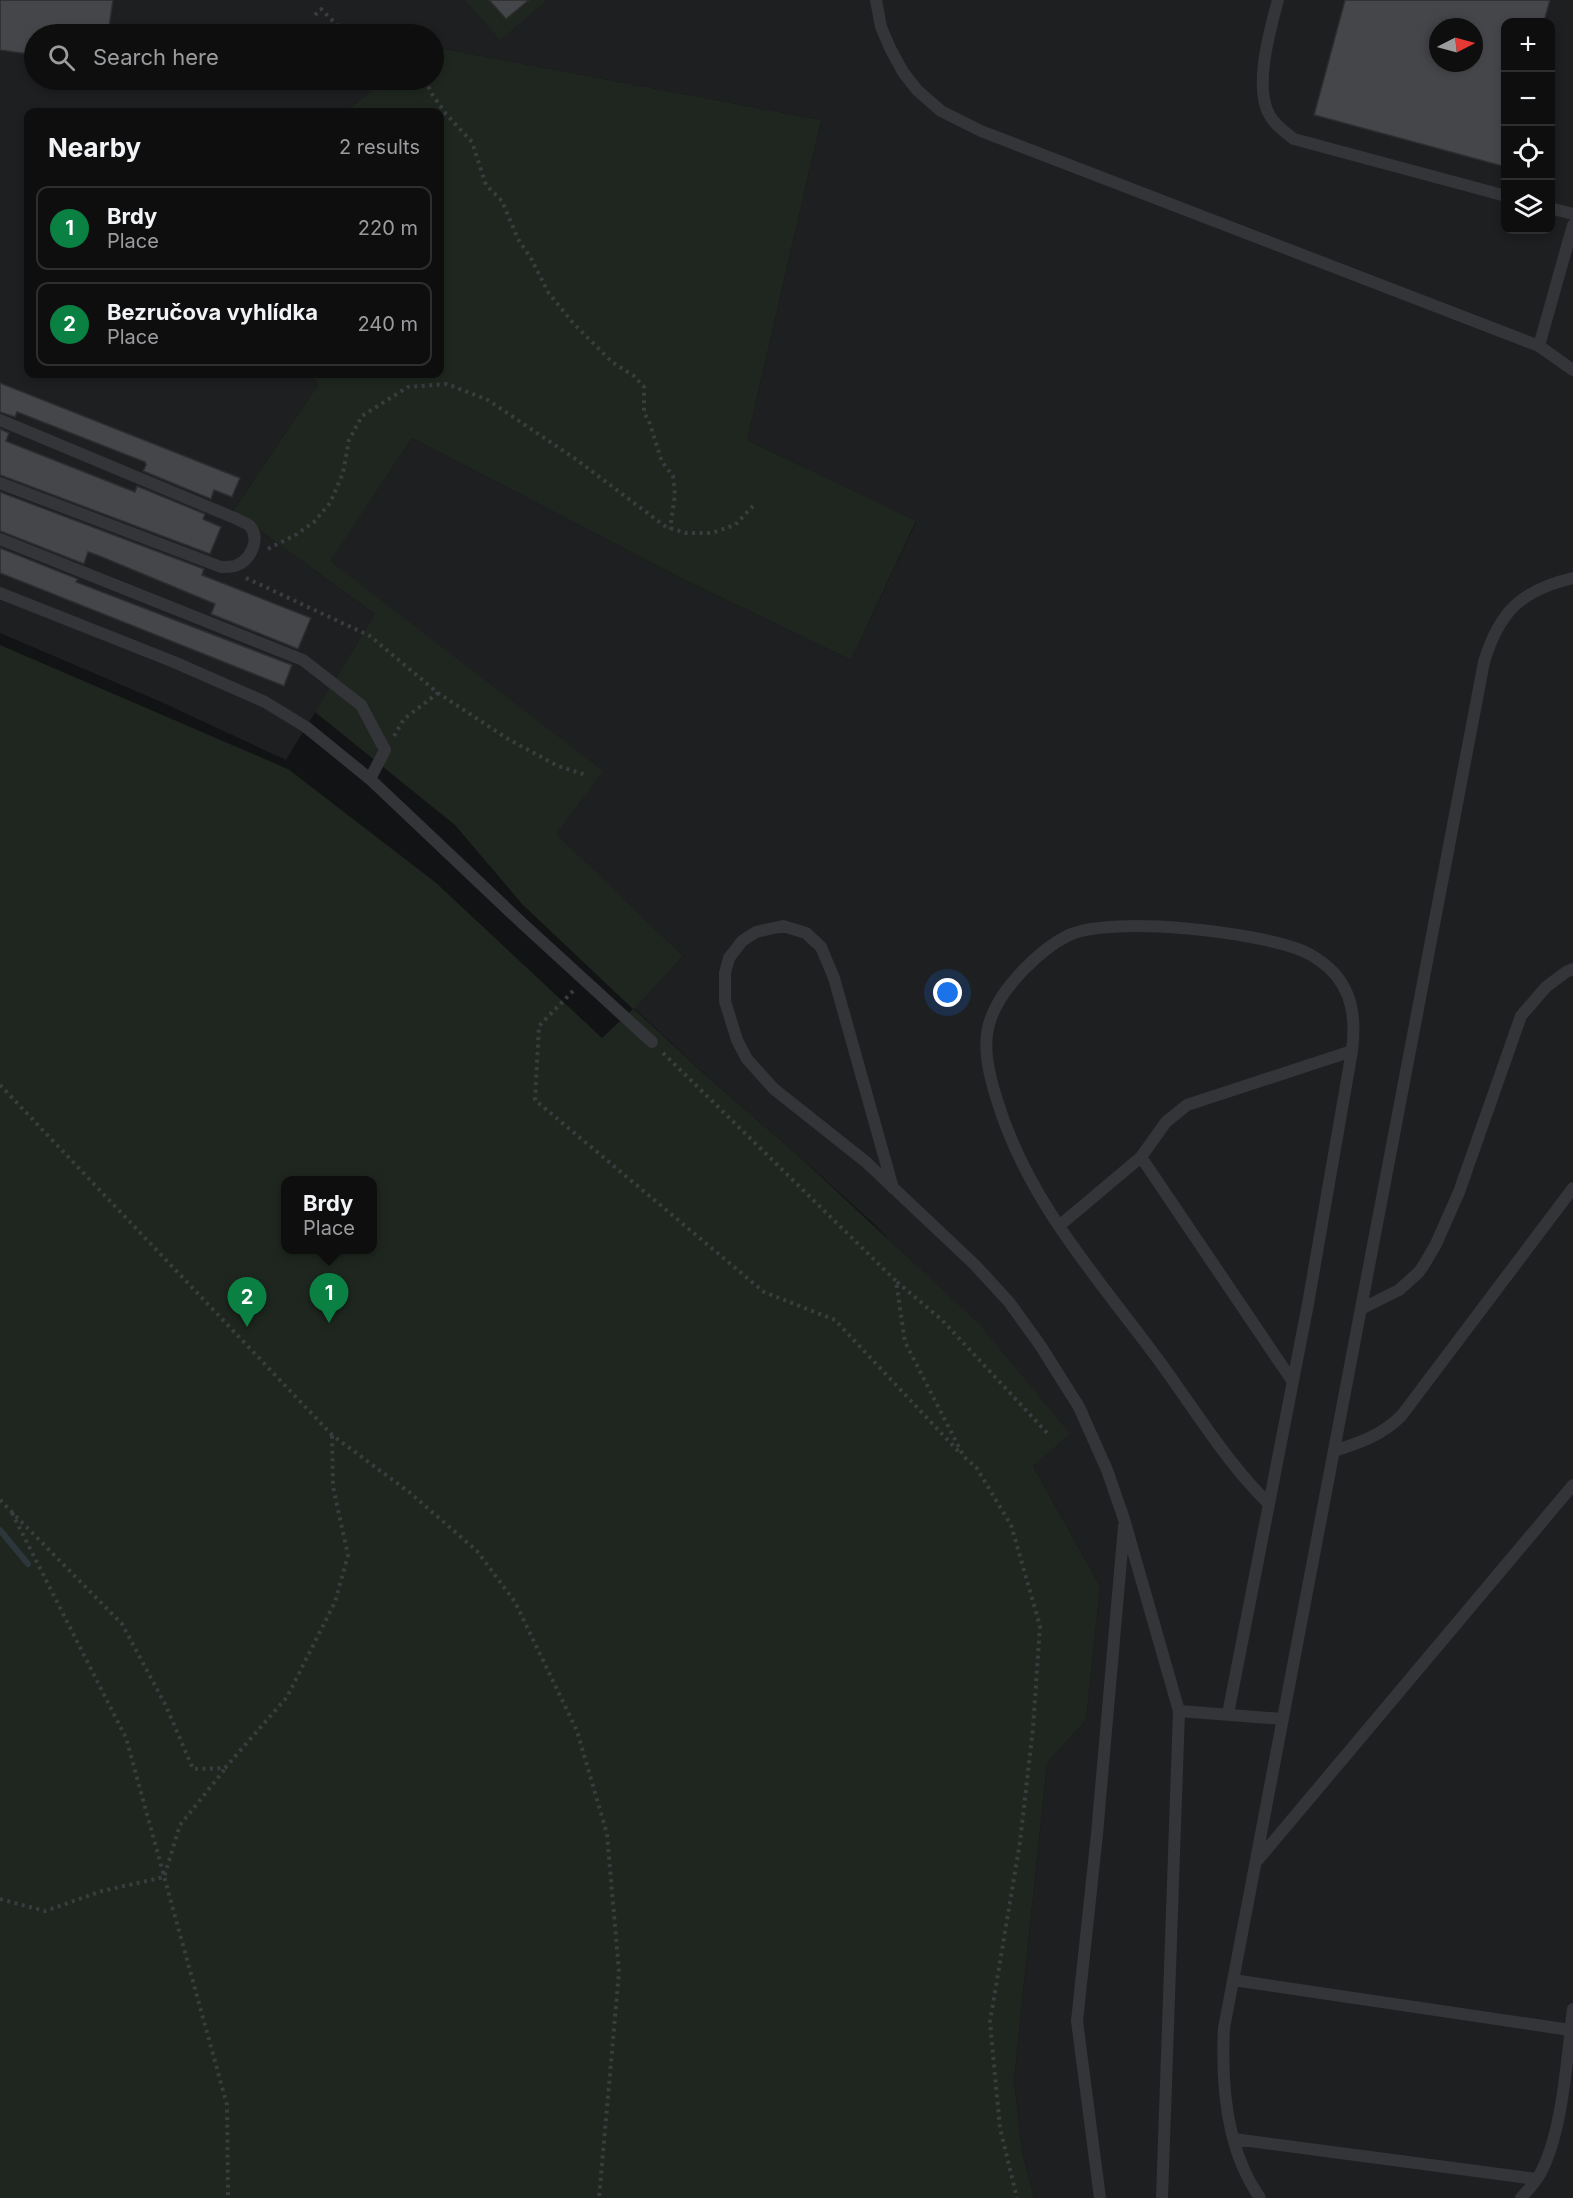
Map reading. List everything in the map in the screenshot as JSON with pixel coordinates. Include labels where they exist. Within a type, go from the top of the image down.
[{"type":"lane","points":[[876,0],[881,27],[903,72],[917,90],[940,111],[981,131],[1539,346],[1573,370]]},
{"type":"lane","points":[[1278,0],[1263,76],[1263,95],[1269,114],[1280,129],[1294,139],[1501,195]]},
{"type":"lane","points":[[1555,209],[1573,214]]},
{"type":"lane","points":[[1539,346],[1573,225]]},
{"type":"lane","points":[[0,420],[237,519],[250,526],[254,546],[248,558],[235,566],[221,567],[0,483]]},
{"type":"lane","points":[[0,539],[303,660],[361,705],[386,750],[370,779]]},
{"type":"lane","points":[[1260,2198],[1247,2175],[1234,2139],[1226,2104],[1223,2070],[1224,2028],[1484,662],[1497,627],[1514,605],[1530,593],[1573,578]]},
{"type":"lane","points":[[0,593],[174,662],[265,702],[306,727],[370,779],[652,1042]]},
{"type":"lane","points":[[1228,1714],[1293,1382],[1352,1051],[1353,1016],[1349,998],[1340,980],[1305,952],[1254,938],[1142,926],[1092,928],[1070,935],[1058,941],[1029,965],[1004,993],[990,1018],[987,1045],[993,1087],[1014,1150],[1025,1172],[1080,1259],[1158,1360],[1248,1484],[1269,1504]]},
{"type":"lane","points":[[893,1188],[834,978],[820,947],[806,933],[791,927],[773,927],[756,932],[742,941],[729,958],[725,973],[724,993],[727,1010],[732,1029],[743,1052],[756,1071],[774,1089],[866,1162],[893,1188],[975,1265],[1009,1302],[1067,1386],[1107,1470],[1124,1519],[1179,1711],[1162,2198]]},
{"type":"lane","points":[[1361,1309],[1405,1286],[1425,1263],[1459,1192],[1521,1016],[1546,987],[1573,969]]},
{"type":"lane","points":[[1059,1226],[1141,1157],[1166,1122],[1187,1105],[1352,1051]]},
{"type":"lane","points":[[1141,1157],[1293,1382]]},
{"type":"lane","points":[[1334,1451],[1376,1436],[1394,1424],[1573,1188]]},
{"type":"lane","points":[[1256,1863],[1573,1485]]},
{"type":"lane","points":[[1100,2198],[1077,2021],[1098,1834],[1124,1519]]},
{"type":"lane","points":[[1179,1711],[1283,1719]]},
{"type":"lane","points":[[1233,1980],[1570,2030]]},
{"type":"lane","points":[[1521,2198],[1536,2179],[1545,2161],[1554,2132],[1562,2096],[1573,2009]]},
{"type":"lane","points":[[1234,2139],[1536,2179]]},
{"type":"path","points":[[315,15],[321,9],[336,24]]},
{"type":"path","points":[[430,90],[442,108]]},
{"type":"path","points":[[444,111],[472,142],[486,185],[502,201],[518,239],[532,260],[548,292],[573,323],[612,362],[634,376],[644,387],[644,413],[649,421],[662,462],[673,476],[675,495],[670,529]]},
{"type":"path","points":[[248,558],[297,534],[314,522],[330,503],[343,473],[349,440],[362,416],[408,387],[447,384],[488,400],[577,460],[670,529],[686,533],[712,534],[735,525],[753,506]]},
{"type":"path","points":[[221,567],[370,636],[438,693],[508,739],[558,766],[586,775]]},
{"type":"path","points":[[386,750],[404,719],[438,693]]},
{"type":"path","points":[[585,980],[539,1026],[535,1100],[764,1292],[835,1320],[976,1467],[1011,1525],[1041,1626],[1033,1728],[1020,1842],[990,2022],[1000,2128],[1017,2198]]},
{"type":"path","points":[[652,1042],[896,1281],[942,1320],[1050,1436]]},
{"type":"path","points":[[0,1085],[332,1435],[410,1492],[477,1551],[515,1602],[577,1731],[607,1834],[619,1972],[599,2198]]},
{"type":"path","points":[[896,1281],[905,1342],[964,1457]]},
{"type":"path","points":[[164,1877],[180,1825],[225,1768],[287,1697],[334,1602],[348,1555],[333,1487],[332,1435]]},
{"type":"path","points":[[0,1500],[122,1624],[166,1706],[193,1769],[225,1768]]},
{"type":"path","points":[[10,1510],[126,1738],[227,2105],[228,2198]]},
{"type":"path","points":[[0,1899],[45,1911],[102,1891],[164,1877]]},
{"type":"shaded area","points":[[0,0],[1573,0],[1573,2198],[1034,2198],[1022,2151],[1014,2081],[1047,1763],[1086,1720],[1100,1586],[1033,1466],[1069,1434],[875,1225],[713,1082],[634,1008],[683,956],[555,834],[602,771],[329,561],[412,438],[681,578],[851,660],[916,522],[747,440],[821,120],[444,49],[444,24],[24,24],[24,90],[372,90],[350,108],[24,108],[24,378],[314,378],[318,385],[233,511],[375,614],[286,760],[159,701],[0,633]]},
{"type":"shaded area","points":[[465,0],[489,0],[506,19],[529,0],[547,0],[500,40]]},
{"type":"shaded area","points":[[444,49],[821,120],[747,440],[916,521],[851,660],[681,578],[412,438],[330,561],[603,771],[556,834],[683,956],[634,1009],[713,1082],[800,1157],[980,1325],[1070,1434],[1033,1466],[1100,1586],[1086,1720],[1047,1763],[1014,2081],[1022,2151],[1034,2198],[0,2198],[0,645],[288,769],[435,882],[602,1038],[633,1009],[522,904],[455,825],[315,712],[375,614],[233,511],[318,385],[314,378],[444,378],[444,108],[350,108],[372,90],[444,90]]},
{"type":"building","points":[[0,0],[113,0],[109,24],[24,24],[24,54],[0,50]]},
{"type":"building","points":[[489,0],[529,0],[506,19]]},
{"type":"building","points":[[1345,0],[1550,0],[1545,18],[1501,18],[1501,166],[1314,115]]},
{"type":"building","points":[[0,383],[240,478],[232,497],[214,490],[211,499],[143,471],[145,462],[17,412],[15,417],[0,412]]},
{"type":"building","points":[[0,429],[9,433],[6,441],[135,492],[137,486],[205,514],[203,519],[221,527],[210,554],[0,475]]},
{"type":"building","points":[[0,492],[204,569],[202,575],[311,618],[298,649],[211,614],[215,604],[97,555],[88,552],[84,564],[0,531]]},
{"type":"building","points":[[0,548],[78,579],[76,582],[292,665],[284,686],[0,573]]},
{"type":"waterway","points":[[0,1530],[28,1564]]},
{"type":"place","name":"Brdy","points":[[329,1323]]},
{"type":"place","name":"Bezručova vyhlídka","points":[[247,1327]]}]
